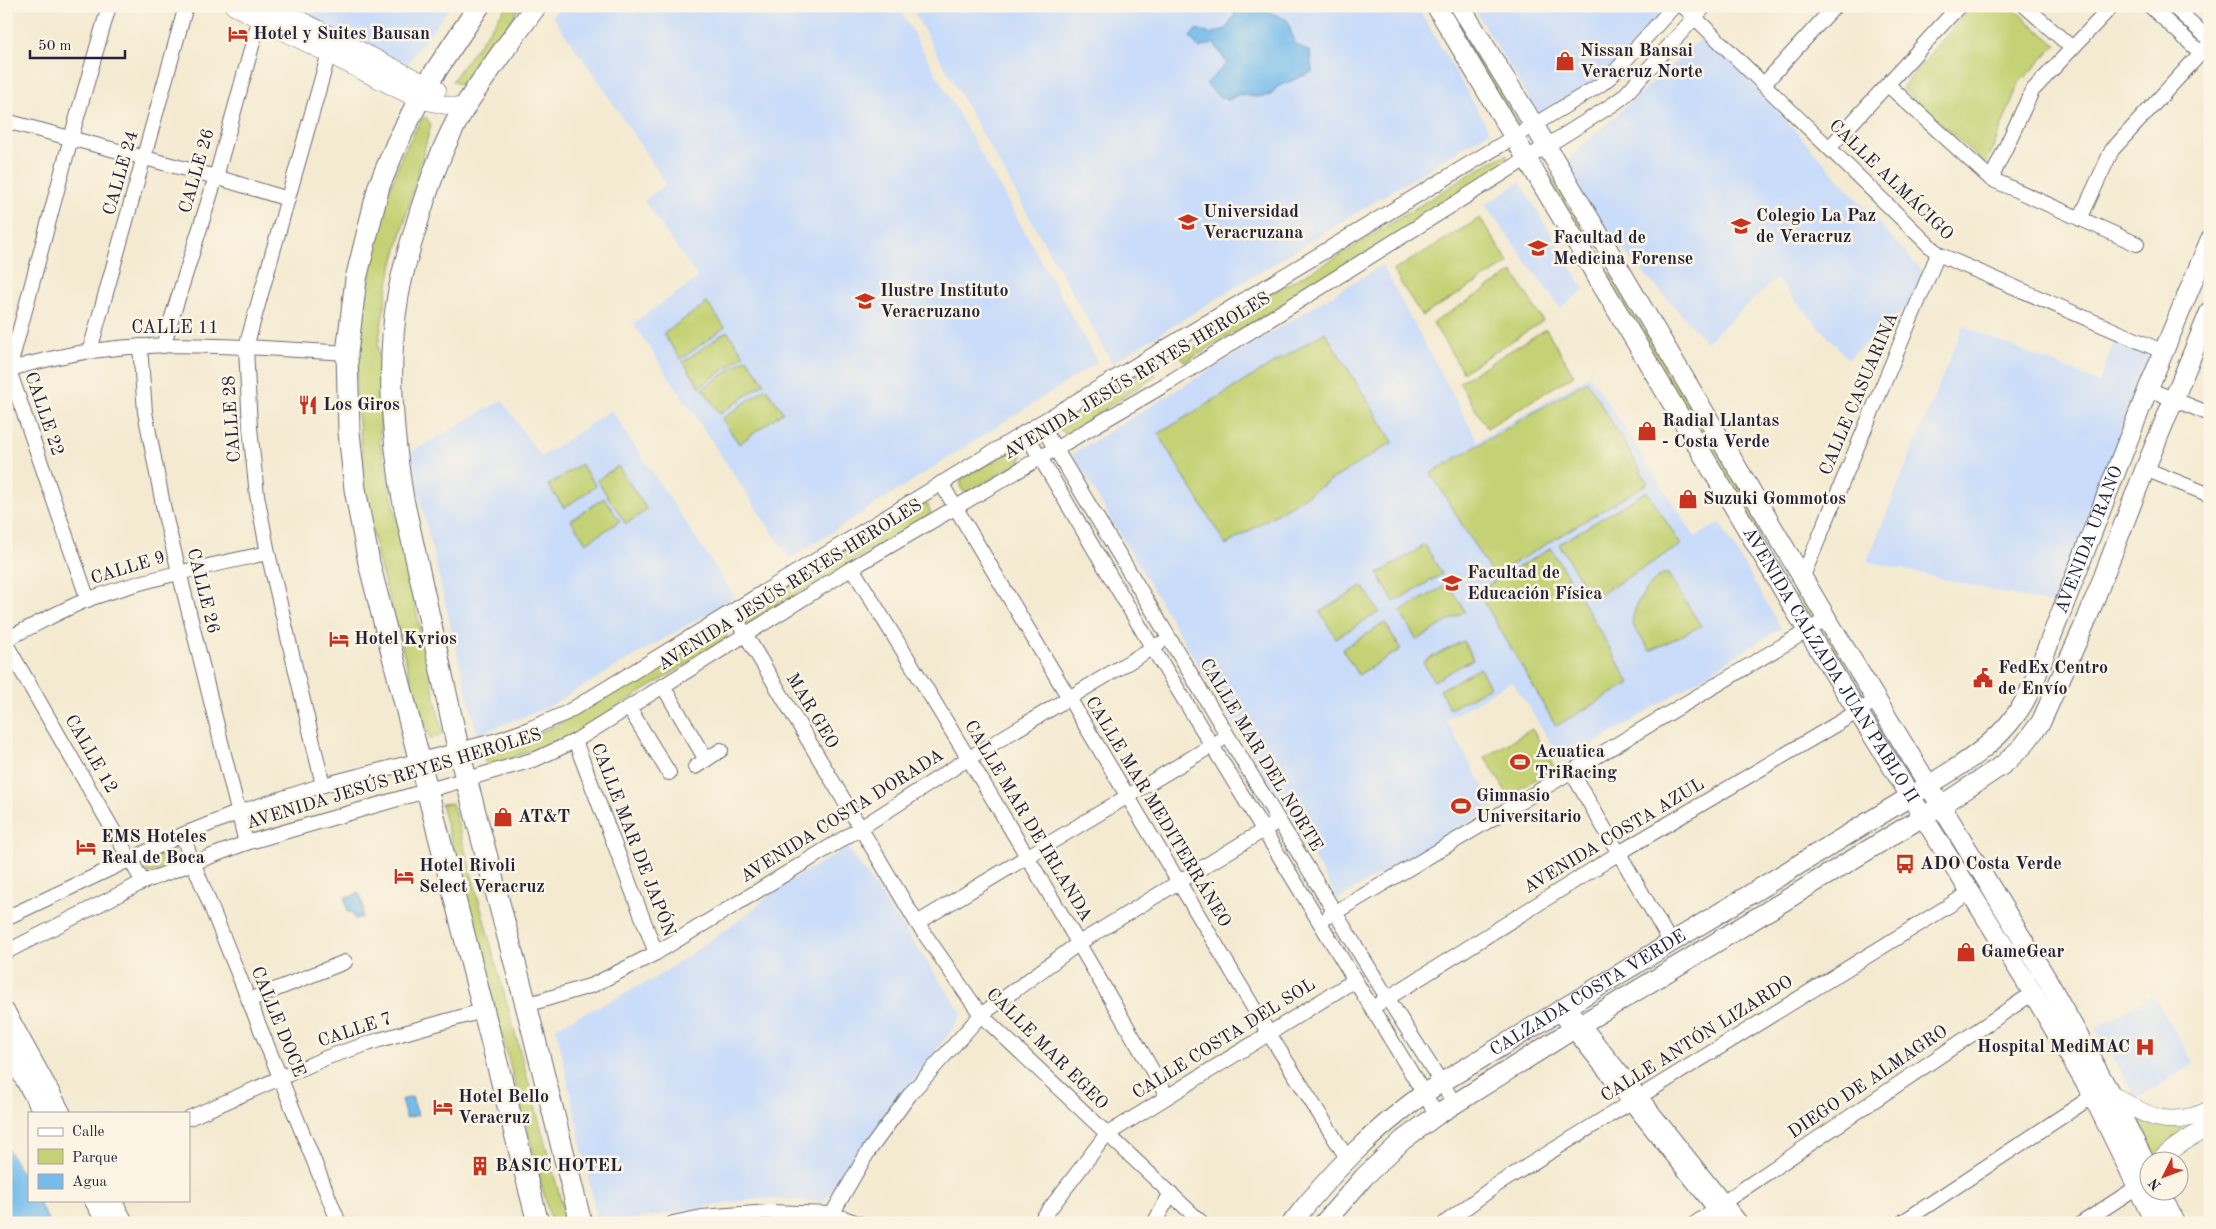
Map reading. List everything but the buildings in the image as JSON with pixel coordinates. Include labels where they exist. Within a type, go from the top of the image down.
[{"type":"main road","points":[[479,6],[423,91],[379,186],[356,279],[347,353],[349,432],[358,507],[368,563],[538,1223]]},
{"type":"main road","points":[[536,6],[464,109],[439,159],[421,207],[398,297],[392,363],[394,428],[403,500],[459,752],[526,1004],[581,1223]]},
{"type":"main road","name":"AVENIDA CALZADA JUAN PABLO II","points":[[1436,6],[1807,630],[1924,815],[2033,993],[2102,1094],[2138,1152]]},
{"type":"main road","name":"AVENIDA CALZADA JUAN PABLO II","points":[[1460,6],[1534,125],[1803,576],[1826,619],[2048,980],[2138,1170]]},
{"type":"main road","name":"AVENIDA URANO","points":[[1911,796],[1990,744],[2018,712],[2036,679],[2148,389],[2210,240]]},
{"type":"main road","name":"AVENIDA URANO","points":[[1924,815],[2004,764],[2023,746],[2041,722],[2087,619],[2145,469],[2210,311]]},
{"type":"main road","points":[[2063,608],[2087,619]]},
{"type":"main road","name":"CALZADA COSTA VERDE","points":[[1292,1223],[1347,1158],[1385,1122],[1441,1082],[1564,1010],[1911,796]]},
{"type":"main road","name":"CALZADA COSTA VERDE","points":[[1324,1223],[1364,1177],[1403,1140],[1437,1115],[1924,815]]},
{"type":"main road","points":[[6,1013],[61,1112]]},
{"type":"main road","points":[[6,1046],[43,1112]]},
{"type":"main road","points":[[95,1202],[106,1223]]},
{"type":"main road","points":[[112,1202],[124,1223]]},
{"type":"main road","name":"AVENIDA CALZADA JUAN PABLO II","points":[[2149,1202],[2155,1223]]},
{"type":"main road","points":[[2165,1202],[2175,1223]]},
{"type":"street","name":"CALLE 22","points":[[88,600],[8,371],[109,6]]},
{"type":"street","name":"CALLE 24","points":[[90,350],[186,6]]},
{"type":"street","points":[[234,6],[261,13],[329,53],[464,109]]},
{"type":"street","points":[[272,6],[423,91]]},
{"type":"street","name":"AVENIDA JESÚS REYES HEROLES","points":[[6,918],[182,835],[238,813],[323,786],[459,752],[530,729],[566,713],[941,483],[1600,85],[1611,76],[1674,6]]},
{"type":"street","name":"CALLE ALMÁCIGO","points":[[1683,6],[1938,254],[2164,352]]},
{"type":"street","name":"AVENIDA JESÚS REYES HEROLES","points":[[6,952],[143,882],[246,843],[536,759],[575,741],[744,634],[954,506],[1174,380],[1623,97],[1705,6]]},
{"type":"street","points":[[1764,84],[1835,6]]},
{"type":"street","points":[[1830,147],[1959,6]]},
{"type":"street","points":[[2025,6],[2072,48]]},
{"type":"street","points":[[1991,179],[2032,90],[2112,6]]},
{"type":"street","points":[[2150,6],[2208,48]]},
{"type":"street","points":[[2173,6],[2208,48]]},
{"type":"street","name":"CALLE 26","points":[[164,346],[216,177],[261,13]]},
{"type":"street","points":[[2080,219],[2112,150],[2208,48]]},
{"type":"street","name":"CALLE 28","points":[[323,786],[268,553],[257,495],[250,428],[246,347],[329,53]]},
{"type":"street","points":[[1888,84],[1991,179],[2137,244]]},
{"type":"street","points":[[6,121],[216,177],[288,199]]},
{"type":"street","name":"CALLE CASUARINA","points":[[1803,576],[1938,254]]},
{"type":"street","name":"CALLE 26","points":[[140,346],[146,412],[165,515],[246,843]]},
{"type":"street","name":"CALLE 11","points":[[8,371],[90,350],[140,346],[246,347],[347,353]]},
{"type":"street","points":[[2148,389],[2210,414]]},
{"type":"street","name":"CALLE MAR DEL NORTE","points":[[1040,423],[1279,821],[1388,999],[1456,1104]]},
{"type":"street","name":"CALLE MAR DEL NORTE","points":[[1025,432],[1152,647],[1437,1115]]},
{"type":"street","points":[[2145,469],[2210,495]]},
{"type":"street","name":"CALLE MAR MEDITERRÁNEO","points":[[941,483],[1268,1032],[1347,1158]]},
{"type":"street","name":"CALLE 9","points":[[6,639],[88,600],[179,572],[268,553]]},
{"type":"street","name":"CALLE MAR DE IRLANDA","points":[[852,568],[970,758],[1167,1096]]},
{"type":"street","name":"MAR GEO","points":[[732,612],[859,829]]},
{"type":"street","points":[[1320,921],[1826,619]]},
{"type":"street","name":"AVENIDA COSTA DORADA","points":[[526,1004],[593,985],[656,953],[859,829],[970,758],[1168,638]]},
{"type":"street","name":"CALLE 12","points":[[6,644],[143,882]]},
{"type":"street","points":[[663,686],[700,763],[721,750]]},
{"type":"street","name":"AVENIDA COSTA AZUL","points":[[1373,1008],[1619,854],[1877,700]]},
{"type":"street","points":[[629,708],[669,773]]},
{"type":"street","points":[[917,923],[1027,855],[1228,736]]},
{"type":"street","name":"CALLE MAR DE JAPÓN","points":[[575,741],[656,953]]},
{"type":"street","points":[[1571,771],[1672,943]]},
{"type":"street","points":[[831,1219],[868,1152],[911,1093],[981,1015],[1079,943],[1279,821]]},
{"type":"street","name":"CALLE MAR EGEO","points":[[859,829],[917,923],[981,1015],[1106,1135],[1202,1223]]},
{"type":"street","name":"CALLE DOCE","points":[[182,835],[339,1223]]},
{"type":"street","name":"CALLE ANTÓN LIZARDO","points":[[1445,1223],[1495,1186],[1971,892]]},
{"type":"street","points":[[249,1000],[344,962]]},
{"type":"street","name":"CALLE COSTA DEL SOL","points":[[1039,1223],[1106,1135],[1268,1032],[1355,980]]},
{"type":"street","name":"DIEGO DE ALMAGRO","points":[[1696,1223],[2033,993]]},
{"type":"street","points":[[1564,1010],[1720,1205],[1741,1223]]},
{"type":"street","name":"CALLE 7","points":[[190,1118],[280,1077],[328,1058],[379,1040],[482,1011]]},
{"type":"street","points":[[1901,1223],[2102,1094],[2150,1117],[2171,1121],[2196,1117],[2210,1110]]},
{"type":"street","points":[[2168,1152],[2183,1141],[2210,1127]]},
{"type":"street","points":[[2082,1223],[2138,1184]]},
{"type":"street","points":[[1154,1223],[1171,1193]]},
{"type":"street","points":[[1720,1205],[1726,1223]]},
{"type":"street","points":[[673,1223],[702,1217],[769,1212],[858,1223]]},
{"type":"shaded area","points":[[287,6],[451,6],[404,68]]},
{"type":"shaded area","name":"Ilustre Instituto Veracruzano","points":[[560,6],[898,6],[1098,362],[790,559],[633,323],[698,278],[644,201],[666,184],[601,85],[552,16]]},
{"type":"shaded area","name":"Universidad Veracruzana","points":[[910,6],[1417,6],[1490,131],[1112,363]]},
{"type":"shaded area","name":"Nissan Bansai Veracruz Norte","points":[[1472,6],[1673,6],[1610,76],[1540,116]]},
{"type":"shaded area","name":"Colegio La Paz de Veracruz","points":[[1707,33],[1933,283],[1848,359],[1776,279],[1706,342],[1553,172]]},
{"type":"shaded area","name":"Facultad de Medicina Forense","points":[[1520,182],[1585,290],[1560,308],[1485,205]]},
{"type":"shaded area","name":"Facultad de Educación Física","points":[[1382,265],[1478,441],[1590,375],[1695,537],[1720,523],[1781,628],[1564,763],[1512,681],[1446,720],[1495,807],[1338,899],[1072,454]]},
{"type":"shaded area","points":[[1963,326],[2099,382],[2114,342],[2151,357],[2055,605],[1867,561]]},
{"type":"shaded area","points":[[502,400],[541,457],[611,410],[735,597],[548,707],[477,735],[409,453]]},
{"type":"shaded area","points":[[848,847],[963,1014],[823,1202],[759,1198],[612,1223],[598,1223],[556,1027],[654,979],[734,924],[778,888]]},
{"type":"shaded area","name":"Hospital MediMAC","points":[[2153,995],[2194,1064],[2137,1099],[2095,1029]]},
{"type":"green space","points":[[507,6],[520,6],[467,88],[452,81]]},
{"type":"green space","points":[[1441,6],[1449,6],[1519,124],[1518,127]]},
{"type":"green space","points":[[1971,6],[2010,6],[2056,45],[2019,83],[1986,165],[1902,88]]},
{"type":"green space","points":[[426,117],[431,125],[389,278],[378,346],[381,370],[380,442],[443,735],[430,739],[418,706],[377,555],[367,501],[356,393],[359,333],[376,239],[387,197],[403,153],[421,120]]},
{"type":"green space","points":[[1507,154],[1507,161],[1477,180],[1469,189],[1290,300],[1185,362],[1181,356],[1222,331],[1263,298],[1337,257],[1480,168]]},
{"type":"green space","points":[[1544,165],[1815,612],[1815,616],[1809,617],[1541,168]]},
{"type":"green space","points":[[1480,218],[1509,263],[1422,316],[1393,271]]},
{"type":"green space","points":[[1513,272],[1543,321],[1463,372],[1433,323]]},
{"type":"green space","points":[[707,303],[725,327],[681,359],[663,334]]},
{"type":"green space","points":[[1546,329],[1574,375],[1487,428],[1459,382]]},
{"type":"green space","points":[[727,331],[744,355],[700,387],[683,362]]},
{"type":"green space","points":[[1325,332],[1393,442],[1226,545],[1158,434]]},
{"type":"green space","points":[[747,358],[764,383],[720,414],[703,389]]},
{"type":"green space","points":[[1152,367],[1156,376],[1066,434],[1060,429],[1060,421]]},
{"type":"green space","points":[[1587,381],[1648,483],[1493,576],[1431,473]]},
{"type":"green space","points":[[766,388],[783,412],[739,444],[722,419]]},
{"type":"green space","points":[[1018,447],[1022,453],[1021,461],[967,493],[961,489],[961,479]]},
{"type":"green space","points":[[581,464],[596,486],[564,508],[548,485]]},
{"type":"green space","points":[[618,466],[647,510],[626,524],[597,480]]},
{"type":"green space","points":[[1647,491],[1681,545],[1592,599],[1559,544]]},
{"type":"green space","points":[[604,498],[620,521],[586,543],[571,520]]},
{"type":"green space","points":[[922,503],[928,505],[931,514],[748,625],[744,622],[742,616],[745,610]]},
{"type":"green space","points":[[1425,545],[1442,574],[1394,602],[1378,574]]},
{"type":"green space","points":[[1551,548],[1630,683],[1556,726],[1478,591]]},
{"type":"green space","points":[[1662,574],[1668,574],[1701,626],[1650,651],[1632,624],[1633,616],[1642,596]]},
{"type":"green space","points":[[1448,584],[1465,611],[1417,640],[1400,612]]},
{"type":"green space","points":[[1363,586],[1379,612],[1336,638],[1320,612]]},
{"type":"green space","points":[[1385,623],[1401,649],[1358,675],[1342,649]]},
{"type":"green space","points":[[722,628],[727,634],[724,641],[572,735],[490,766],[485,762],[484,759],[488,754],[555,726]]},
{"type":"green space","points":[[1824,629],[1866,699],[1859,698],[1822,631]]},
{"type":"green space","points":[[1463,641],[1473,659],[1434,681],[1423,662]]},
{"type":"green space","points":[[1480,668],[1490,687],[1450,709],[1440,690]]},
{"type":"green space","points":[[1875,713],[1915,783],[1912,784],[1874,721],[1872,715]]},
{"type":"green space","name":"Acuatica TriRacing","points":[[1532,729],[1555,768],[1508,795],[1485,757]]},
{"type":"green space","points":[[452,803],[567,1223],[551,1221],[441,804]]},
{"type":"green space","points":[[1941,824],[1948,831],[2094,1077],[1939,826]]},
{"type":"green space","points":[[169,850],[176,854],[174,865],[148,874],[145,868],[146,860]]},
{"type":"green space","points":[[2125,1111],[2189,1130],[2164,1152],[2149,1152]]},
{"type":"water","points":[[1232,6],[1264,6],[1265,10],[1287,20],[1295,44],[1310,52],[1312,72],[1277,87],[1271,95],[1256,97],[1239,94],[1228,100],[1217,95],[1206,84],[1227,63],[1214,43],[1199,48],[1190,37],[1197,29],[1209,34],[1226,29],[1235,14]]},
{"type":"water","points":[[358,892],[364,909],[362,910],[362,917],[355,919],[352,912],[348,912],[345,899],[347,896],[351,897]]},
{"type":"water","points":[[412,1097],[418,1115],[406,1118],[401,1100]]},
{"type":"water","points":[[6,1145],[28,1183],[28,1202],[38,1202],[50,1223],[6,1223]]},
{"type":"pier","points":[[6,1143],[28,1178],[28,1183]]},
{"type":"place","name":"Hotel y Suites Bausan","points":[[238,34]]},
{"type":"place","name":"Nissan Bansai Veracruz Norte","points":[[1565,61]]},
{"type":"place","name":"Universidad Veracruzana","points":[[1188,222]]},
{"type":"place","name":"Colegio La Paz de Veracruz","points":[[1741,226]]},
{"type":"place","name":"Facultad de Medicina Forense","points":[[1538,248]]},
{"type":"place","name":"Ilustre Instituto Veracruzano","points":[[865,301]]},
{"type":"place","name":"Los Giros","points":[[308,405]]},
{"type":"place","name":"Radial Llantas - Costa Verde","points":[[1647,431]]},
{"type":"place","name":"Suzuki Gommotos","points":[[1688,499]]},
{"type":"place","name":"Facultad de Educación Física","points":[[1452,583]]},
{"type":"place","name":"Hotel Kyrios","points":[[339,639]]},
{"type":"place","name":"FedEx Centro de Envío","points":[[1983,678]]},
{"type":"place","name":"Acuatica TriRacing","points":[[1520,762]]},
{"type":"place","name":"Gimnasio Universitario","points":[[1461,806]]},
{"type":"place","name":"AT&T","points":[[503,817]]},
{"type":"place","name":"EMS Hoteles Real de Boca","points":[[86,847]]},
{"type":"place","name":"ADO Costa Verde","points":[[1905,864]]},
{"type":"place","name":"Hotel Rivoli Select Veracruz","points":[[404,876]]},
{"type":"place","name":"GameGear","points":[[1966,952]]},
{"type":"place","name":"Hospital MediMAC","points":[[2145,1047]]},
{"type":"place","name":"Hotel Bello Veracruz","points":[[443,1107]]},
{"type":"place","name":"BASIC HOTEL","points":[[480,1166]]}]
